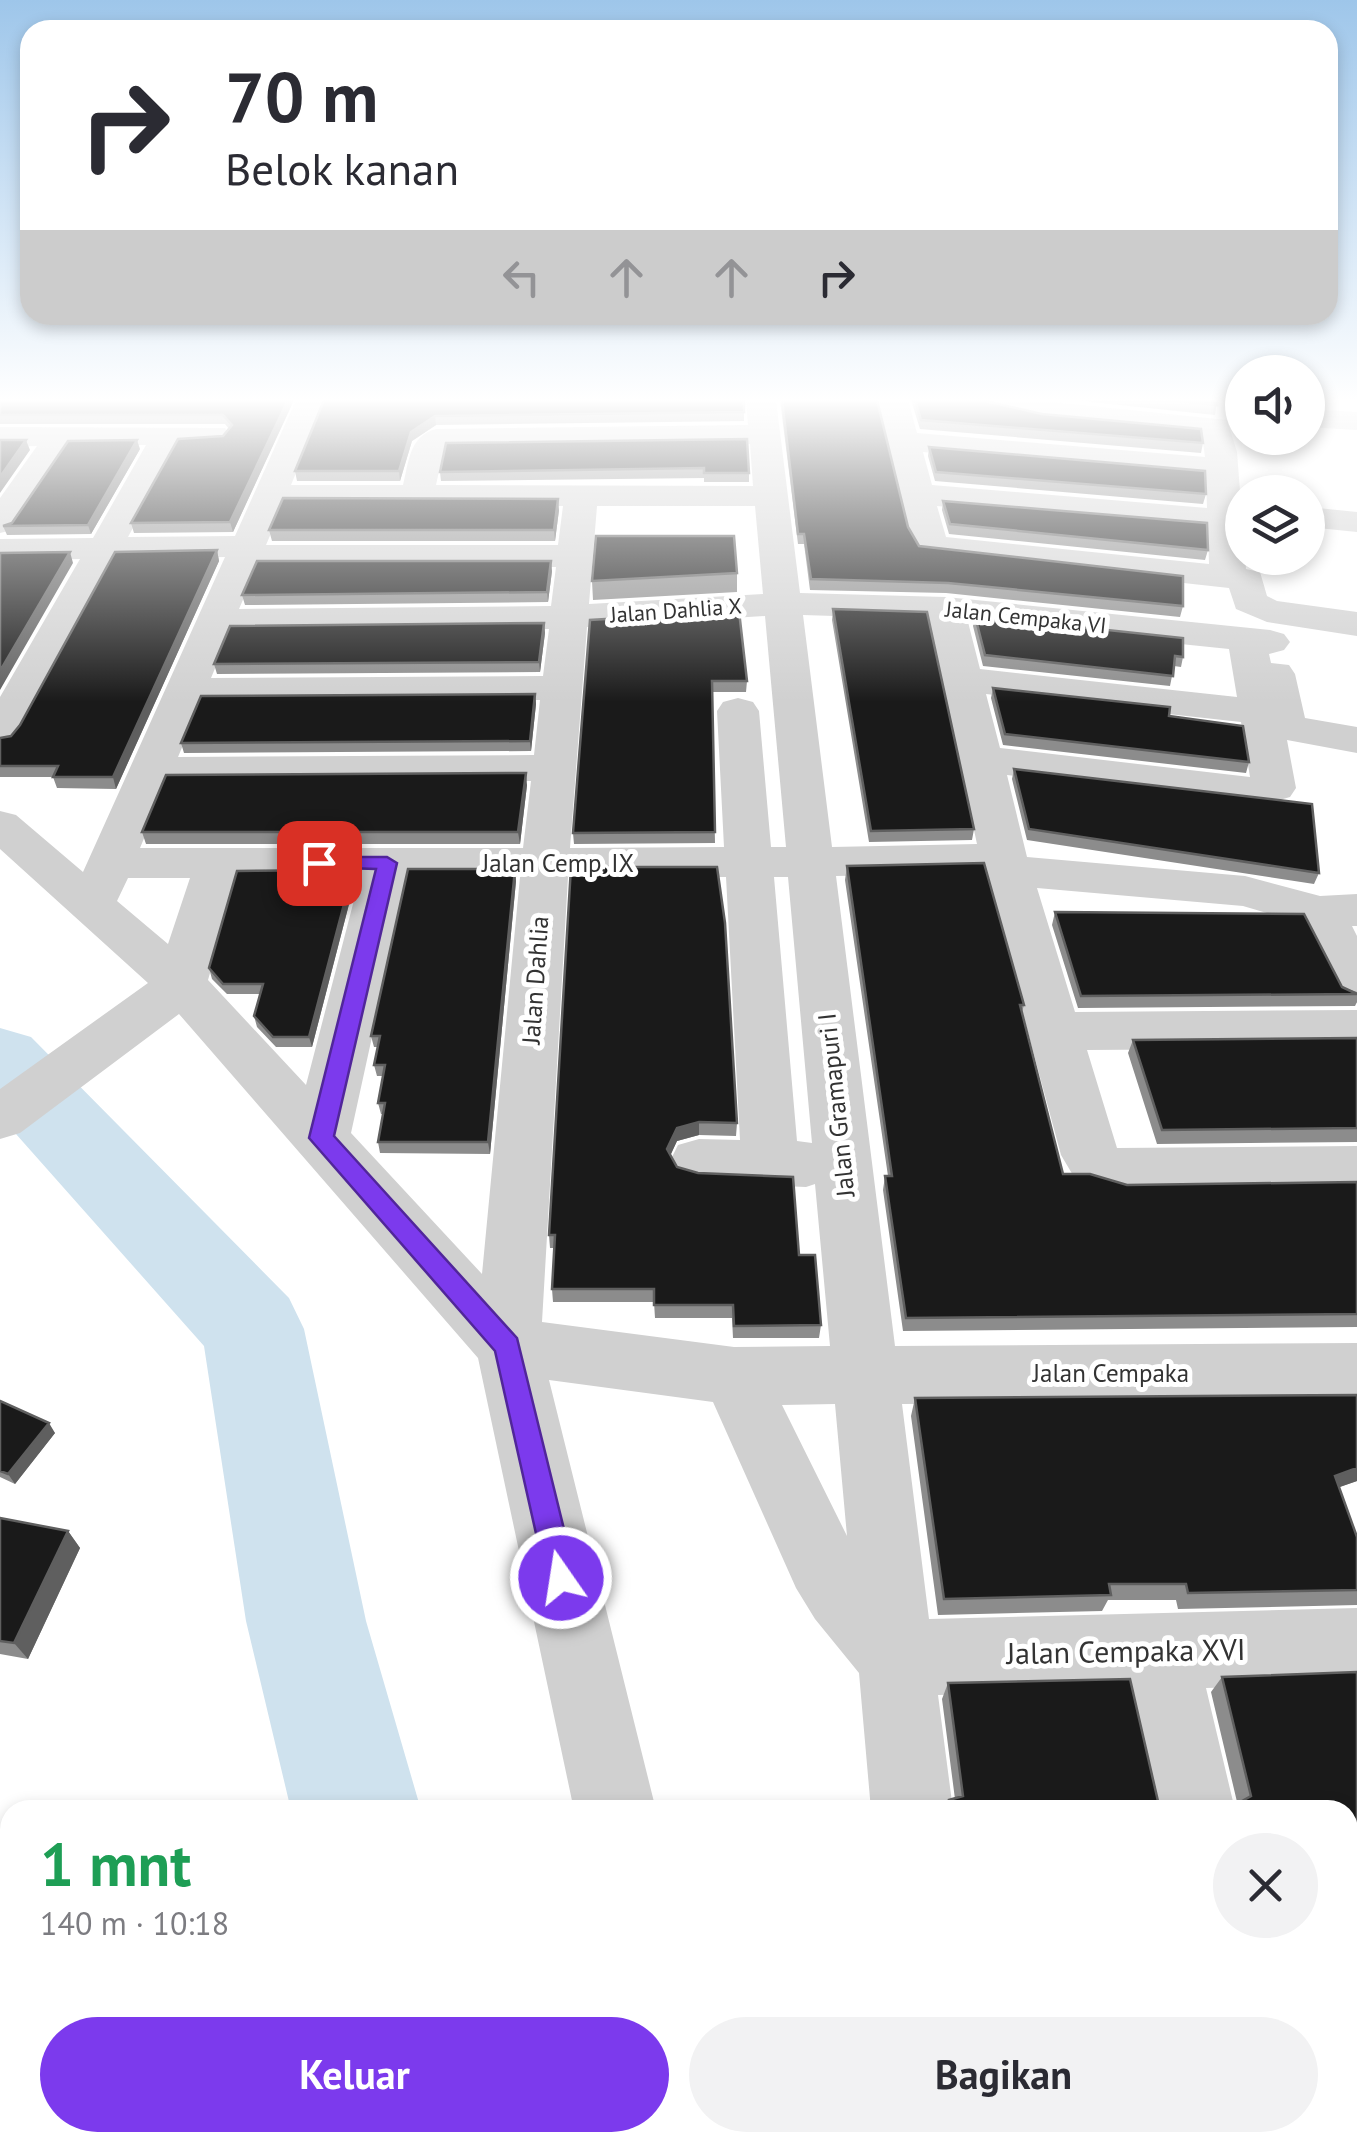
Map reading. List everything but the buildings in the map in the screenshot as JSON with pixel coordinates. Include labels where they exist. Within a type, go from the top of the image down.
[{"type":"street","points":[[0,522],[15,500]]},
{"type":"street","points":[[0,734],[132,500]]},
{"type":"street","points":[[102,884],[268,500]]},
{"type":"street","name":"Jalan Dahlia","points":[[508,1346],[545,862],[580,500]]},
{"type":"street","name":"Jalan Gramapuri I","points":[[771,500],[911,1800]]},
{"type":"street","points":[[920,500],[928,536],[940,548],[1228,578],[1221,500]]},
{"type":"street","points":[[994,500],[1222,520]]},
{"type":"street","points":[[1325,519],[1357,522]]},
{"type":"street","points":[[0,550],[105,548],[575,556]]},
{"type":"street","points":[[1247,575],[1247,597],[1254,606],[1286,728],[1357,740]]},
{"type":"street","name":"Jalan Cempaka VI","points":[[782,604],[946,608],[1261,632],[1357,624]]},
{"type":"street","name":"Jalan Dahlia X","points":[[216,621],[571,617],[782,604]]},
{"type":"street","points":[[946,608],[1052,1032],[1090,1155],[1098,1166],[1122,1172],[1357,1169]]},
{"type":"street","points":[[983,759],[1262,792],[1274,788],[1262,712],[1261,632]]},
{"type":"street","points":[[962,678],[1262,712]]},
{"type":"street","points":[[186,690],[562,688]]},
{"type":"street","points":[[770,1163],[750,862],[718,711],[794,713]]},
{"type":"street","points":[[151,770],[554,768]]},
{"type":"street","points":[[0,825],[102,884],[181,983],[508,1346],[613,1800]]},
{"type":"street","name":"Jalan Cemp. IX","points":[[102,884],[218,863],[810,862],[1241,907],[1317,908]]},
{"type":"street","points":[[0,1118],[148,1012],[181,983],[218,863]]},
{"type":"street","points":[[321,1138],[387,863]]},
{"type":"street","points":[[1317,908],[1357,985]]},
{"type":"street","points":[[1052,1032],[1357,1029]]},
{"type":"street","points":[[699,1161],[842,1165]]},
{"type":"street","name":"Jalan Cempaka","points":[[508,1346],[734,1376],[1357,1372]]},
{"type":"street","points":[[734,1376],[822,1564],[841,1593],[896,1658]]},
{"type":"street","name":"Jalan Cempaka XVI","points":[[896,1658],[1357,1646]]},
{"type":"street","points":[[1159,1651],[1192,1800]]},
{"type":"waterway","points":[[0,1059],[253,1329],[306,1621],[353,1800]]},
{"type":"route","points":[[319,863],[387,863],[321,1138],[508,1346],[561,1578]]}]
